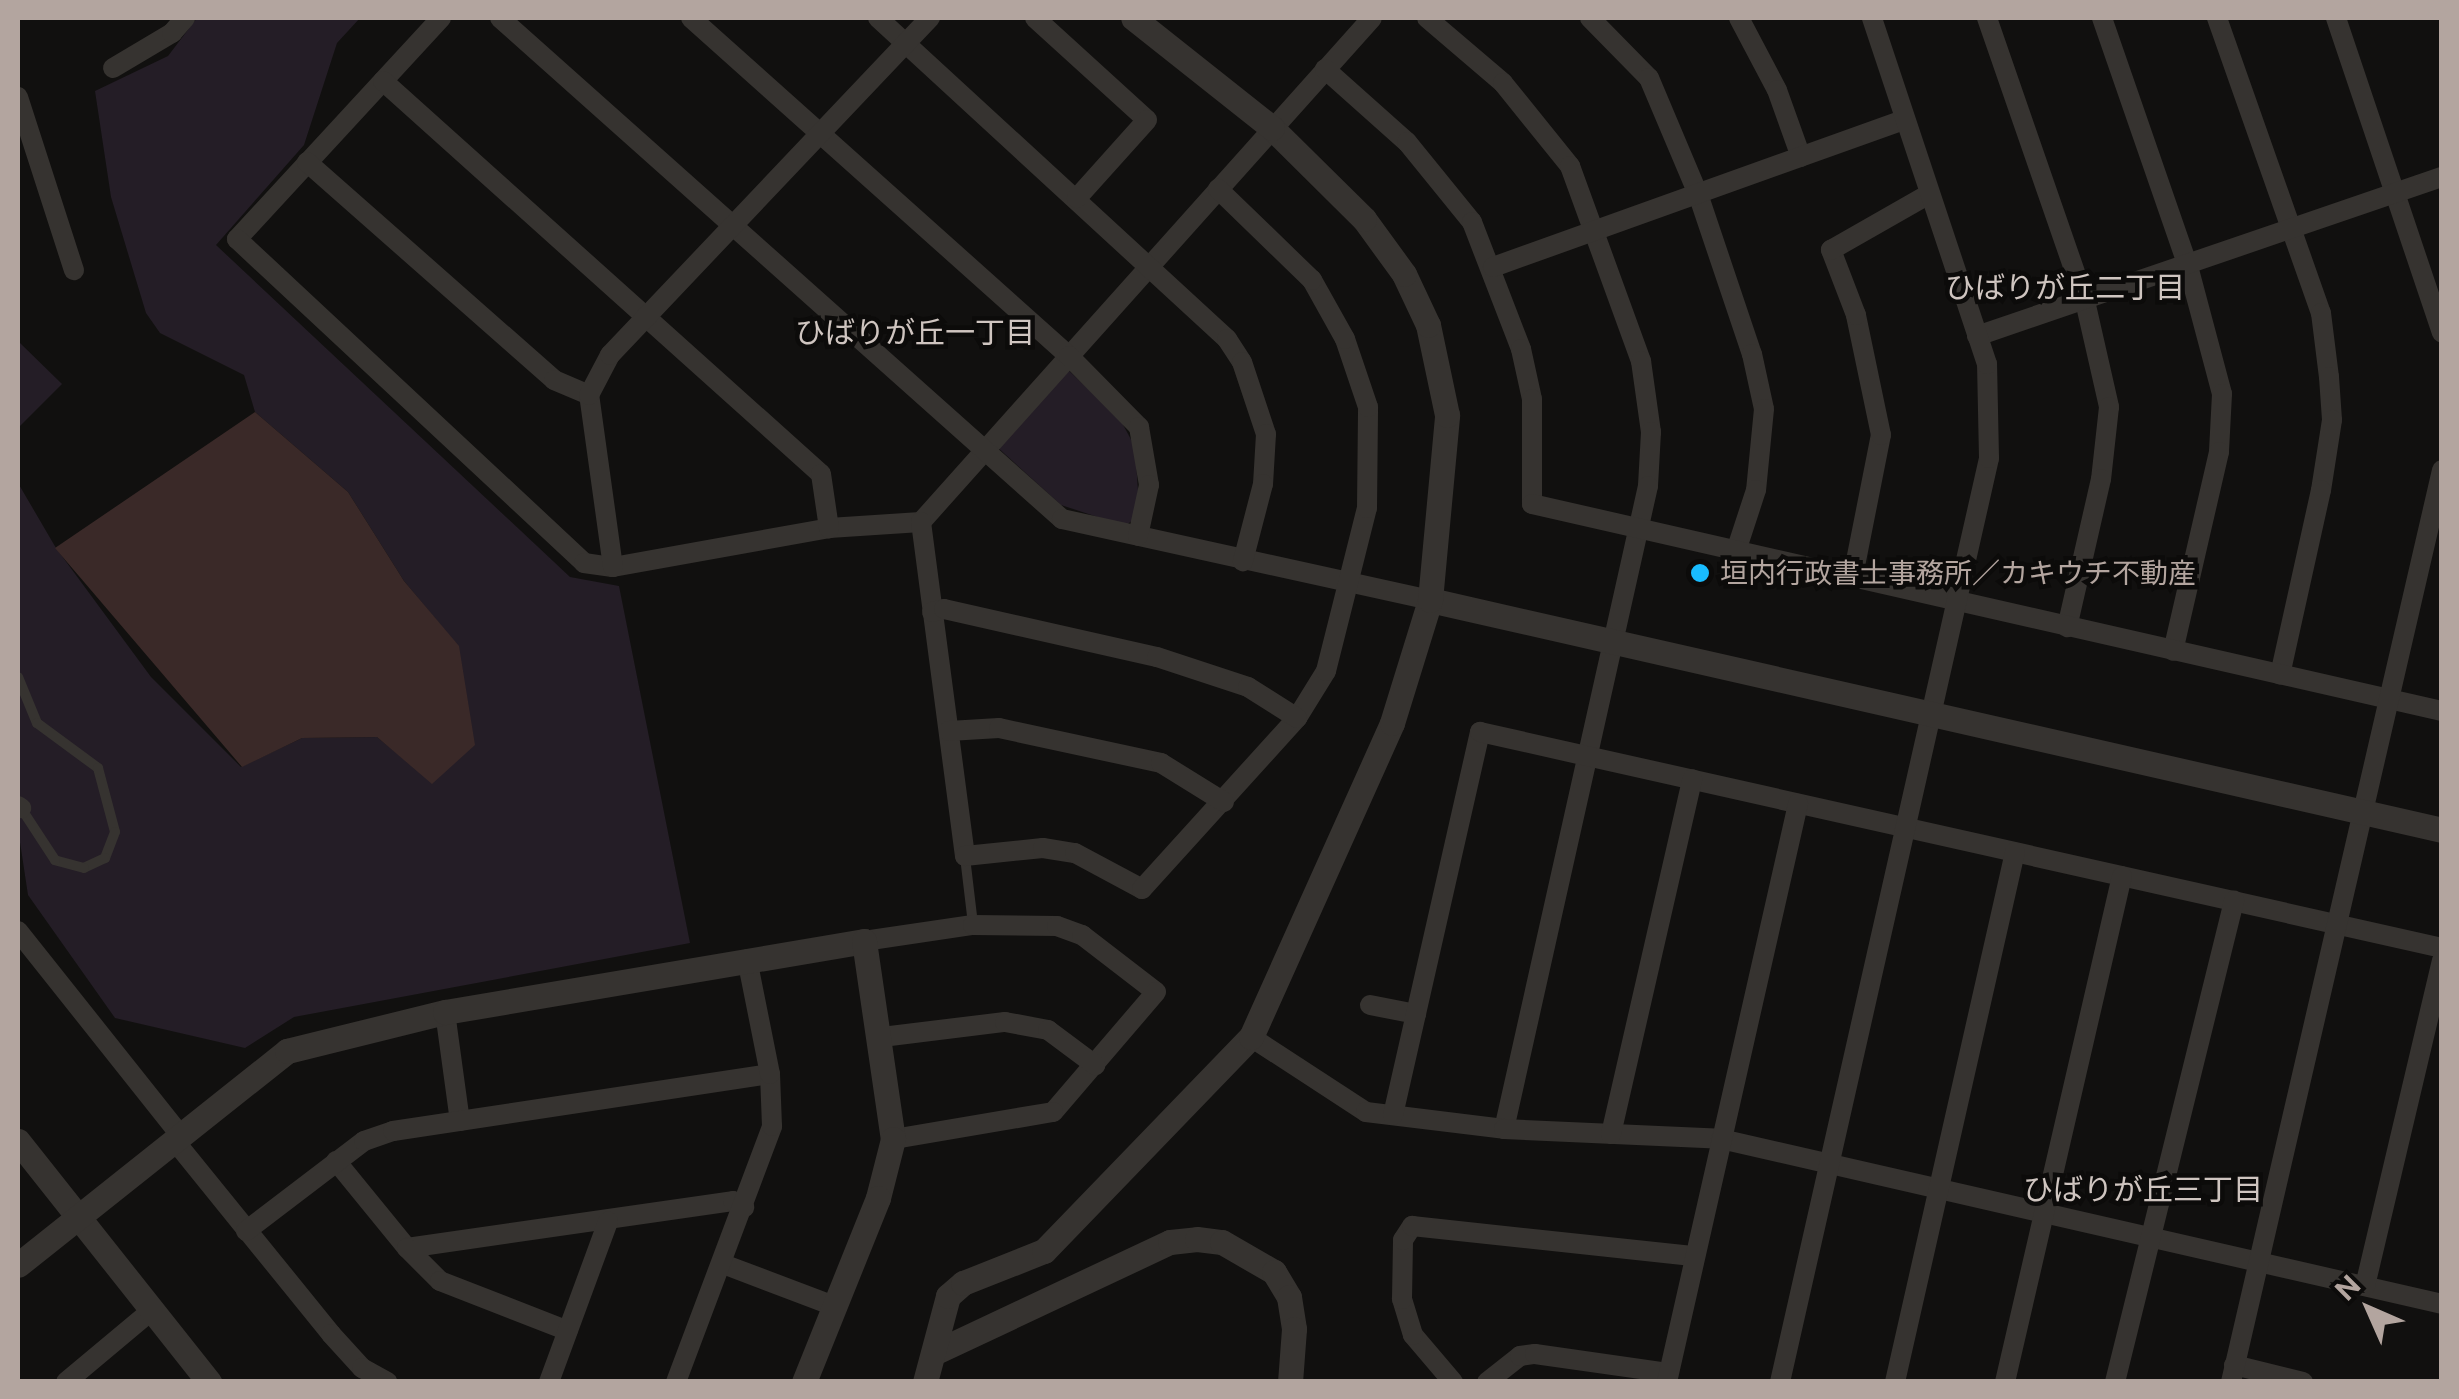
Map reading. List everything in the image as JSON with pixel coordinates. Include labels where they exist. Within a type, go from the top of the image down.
[{"type":"street","points":[[113,68],[172,33],[184,18]]},
{"type":"street","points":[[441,18],[237,239],[584,562],[613,567],[828,528],[920,522],[1372,18]]},
{"type":"street","points":[[500,18],[733,221],[1062,519],[2442,830]]},
{"type":"street","points":[[691,18],[820,129],[1069,356],[1138,427],[1149,485],[1138,536]]},
{"type":"street","points":[[878,18],[1150,264],[1227,339],[1255,397],[1266,434],[1262,484],[1242,561]]},
{"type":"street","points":[[613,567],[589,395],[610,355],[925,18]]},
{"type":"street","points":[[1034,18],[1147,120],[1077,198]]},
{"type":"street","points":[[924,1382],[938,1351],[948,1296],[963,1283],[1044,1250],[1251,1037],[1392,723],[1430,600],[1447,416],[1428,326],[1404,274],[1364,219],[1272,128],[1133,18]]},
{"type":"street","points":[[1427,18],[1541,125],[1570,166],[1641,361],[1651,432],[1638,530],[1609,640],[1504,1129]]},
{"type":"street","points":[[1590,18],[1649,78],[1698,194],[1764,410],[1756,490],[1738,548]]},
{"type":"street","points":[[1739,18],[1777,90],[1801,157]]},
{"type":"street","points":[[1780,1382],[1988,458],[1991,403],[1978,336],[1872,18]]},
{"type":"street","points":[[1986,18],[2085,301],[2109,407],[2101,479],[2067,626]]},
{"type":"street","points":[[2102,18],[2188,266],[2222,394],[2219,452],[2173,650]]},
{"type":"street","points":[[2217,18],[2321,313],[2332,420],[2280,675]]},
{"type":"street","points":[[2336,18],[2442,333]]},
{"type":"street","points":[[1326,69],[1444,180],[1493,267],[1532,398],[1532,504],[2442,711]]},
{"type":"street","points":[[383,81],[821,474],[828,528]]},
{"type":"street","points":[[18,97],[74,270]]},
{"type":"street","points":[[1493,267],[1904,120]]},
{"type":"street","points":[[308,162],[554,380],[589,395]]},
{"type":"street","points":[[1978,336],[2442,177]]},
{"type":"street","points":[[920,522],[964,856],[1043,848],[1075,853],[1142,888],[1297,718],[1326,671],[1367,508],[1368,407],[1345,340],[1312,280],[1218,188]]},
{"type":"street","points":[[1853,576],[1882,435],[1856,315],[1831,250],[1929,194]]},
{"type":"street","points":[[2303,1382],[2232,1373],[2442,470]]},
{"type":"street","points":[[932,612],[944,609],[1157,657],[1248,686],[1297,718]]},
{"type":"street","points":[[948,731],[999,728],[1160,763],[1224,802]]},
{"type":"street","points":[[1393,1115],[1480,732],[2442,948]]},
{"type":"street","points":[[1612,1134],[1692,778]]},
{"type":"street","points":[[1487,1382],[1520,1356],[1535,1354],[1667,1377],[1798,804]]},
{"type":"street","points":[[1895,1382],[2016,852]]},
{"type":"street","points":[[2005,1382],[2122,876]]},
{"type":"street","points":[[2115,1382],[2234,901]]},
{"type":"street","points":[[18,1265],[287,1051],[446,1012],[747,959],[972,924],[1020,922],[1082,935],[1156,992],[1053,1112],[892,1139]]},
{"type":"street","points":[[18,931],[357,1375],[387,1382]]},
{"type":"street","points":[[804,1382],[878,1198],[892,1139],[882,1037],[864,941]]},
{"type":"street","points":[[676,1382],[772,1126],[770,1074],[747,959]]},
{"type":"street","points":[[2365,1286],[2442,960]]},
{"type":"street","points":[[1370,1006],[1416,1014]]},
{"type":"street","points":[[446,1012],[460,1121]]},
{"type":"street","points":[[882,1037],[1005,1022],[1048,1030],[1096,1065]]},
{"type":"street","points":[[1251,1037],[1366,1112],[1504,1129],[1721,1140],[2150,1234],[2442,1304]]},
{"type":"street","points":[[246,1230],[336,1161],[393,1132],[770,1074]]},
{"type":"street","points":[[18,1141],[209,1382]]},
{"type":"street","points":[[336,1161],[407,1248],[440,1280],[568,1331]]},
{"type":"street","points":[[407,1248],[733,1201],[744,1207]]},
{"type":"street","points":[[549,1382],[608,1222]]},
{"type":"street","points":[[1453,1382],[1414,1335],[1402,1298],[1403,1240],[1412,1226],[1692,1256]]},
{"type":"street","points":[[938,1351],[1170,1242],[1196,1239],[1222,1242],[1274,1272],[1289,1297],[1294,1330],[1290,1382]]},
{"type":"street","points":[[723,1264],[834,1306]]},
{"type":"street","points":[[66,1382],[152,1310]]},
{"type":"lane","points":[[18,678],[37,723],[98,768],[115,832],[105,858],[84,868],[55,860],[19,807]]},
{"type":"lane","points":[[964,856],[972,924]]},
{"type":"shaded area","points":[[197,18],[360,18],[337,43],[304,145],[216,245],[570,577],[619,586],[690,943],[294,1017],[245,1048],[115,1018],[28,895],[18,829],[18,483],[56,548],[151,677],[241,767],[302,738],[377,737],[433,783],[458,646],[404,581],[348,492],[255,412],[244,375],[160,333],[146,313],[111,197],[95,91],[168,56]]},
{"type":"shaded area","points":[[18,341],[62,384],[18,428]]},
{"type":"shaded area","points":[[1066,368],[1120,419],[1135,447],[1138,491],[1133,520],[1125,526],[1061,505],[996,446]]},
{"type":"shaded area","points":[[255,412],[348,492],[404,581],[459,646],[475,745],[432,784],[377,737],[302,738],[242,767],[55,548]]},
{"type":"place","name":"垣内行政書士事務所／カキウチ不動産","points":[[1700,573]]},
{"type":"district","name":"ひばりが丘二丁目","points":[[2065,287]]},
{"type":"district","name":"ひばりが丘一丁目","points":[[915,332]]},
{"type":"district","name":"ひばりが丘三丁目","points":[[2143,1189]]}]
